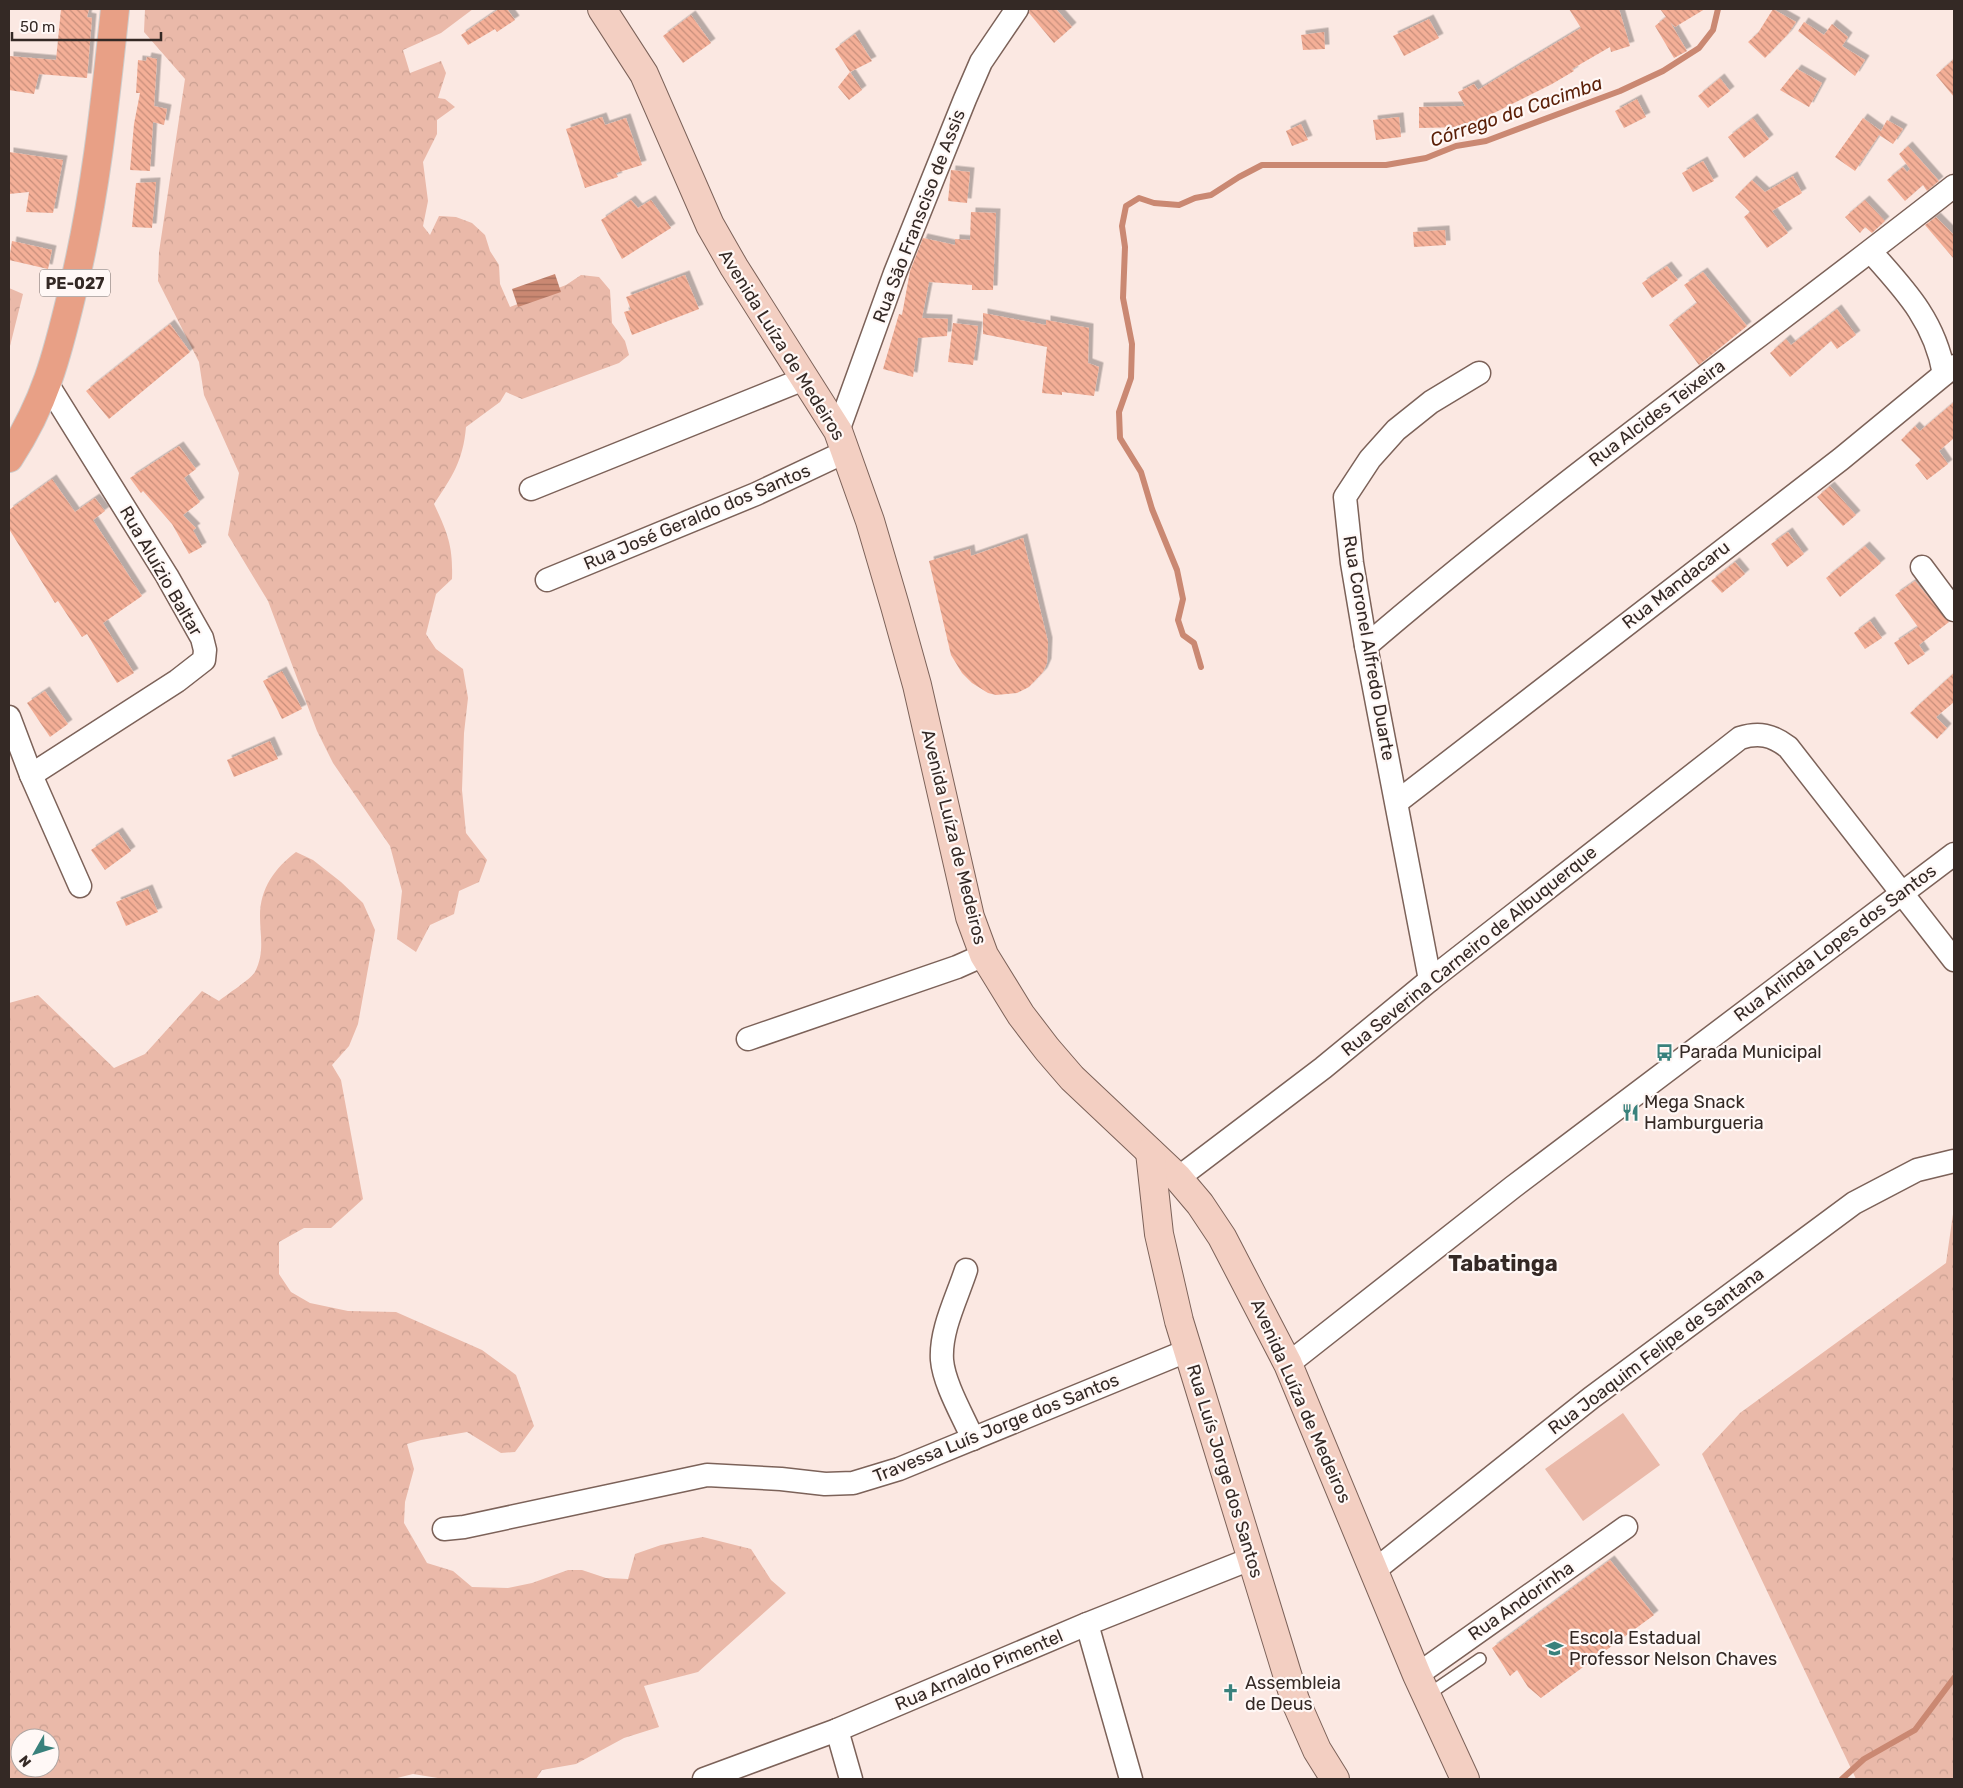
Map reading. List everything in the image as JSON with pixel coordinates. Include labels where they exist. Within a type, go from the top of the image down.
[{"type":"main road","name":"PE-027","points":[[9,458],[28,429],[48,385],[59,350],[80,262],[94,187],[115,9]]},
{"type":"main road","name":"PE-027","points":[[106,96],[128,9]]},
{"type":"street","name":"Avenida Luíza de Medeiros","points":[[602,9],[644,74],[710,224],[734,267],[842,441],[872,531],[917,685],[970,917],[984,955],[1021,1016],[1047,1049],[1072,1078],[1178,1178],[1200,1204],[1222,1237],[1288,1364],[1375,1570],[1421,1685],[1465,1779]]},
{"type":"street","name":"Rua São Fransciso de Assis","points":[[842,441],[895,273],[965,99],[981,62],[1016,9]]},
{"type":"street","name":"Rua Alcides Teixeira","points":[[1366,646],[1420,600],[1581,471],[1871,252],[1954,186]]},
{"type":"street","points":[[1871,252],[1898,282],[1930,328],[1949,370]]},
{"type":"street","name":"Rua Mandacaru","points":[[1397,802],[1841,459],[1949,370]]},
{"type":"street","name":"Rua Coronel Alfredo Duarte","points":[[1430,980],[1366,646],[1352,563],[1345,497],[1370,459],[1396,430],[1431,402],[1479,373]]},
{"type":"street","points":[[531,489],[804,379]]},
{"type":"street","name":"Rua Aluízio Baltar","points":[[31,775],[177,681],[204,660],[206,650],[202,638],[167,576],[48,385]]},
{"type":"street","name":"Rua José Geraldo dos Santos","points":[[547,580],[756,494],[842,441]]},
{"type":"street","points":[[1922,567],[1954,610]]},
{"type":"street","points":[[9,717],[31,775],[80,886]]},
{"type":"street","name":"Rua Severina Carneiro de Albuquerque","points":[[1178,1178],[1323,1068],[1430,980],[1740,738],[1752,734],[1764,734],[1777,739],[1788,747],[1900,893]]},
{"type":"street","name":"Rua Arlinda Lopes dos Santos","points":[[1288,1364],[1513,1187],[1954,854]]},
{"type":"street","points":[[1900,893],[1954,960]]},
{"type":"street","points":[[748,1039],[957,967],[984,955]]},
{"type":"street","name":"Rua Luís Jorge dos Santos","points":[[1150,1152],[1165,1266],[1189,1350],[1253,1558],[1277,1647],[1295,1700],[1317,1750],[1335,1779]]},
{"type":"street","name":"Rua Joaquim Felipe de Santana","points":[[1375,1570],[1591,1398],[1854,1203],[1917,1170],[1954,1161]]},
{"type":"street","points":[[966,1270],[944,1337],[942,1361],[945,1373],[973,1439]]},
{"type":"street","name":"Travessa Luís Jorge dos Santos","points":[[444,1529],[464,1527],[707,1475],[781,1479],[824,1484],[853,1483],[899,1470],[1189,1350]]},
{"type":"street","name":"Rua Andorinha","points":[[1421,1685],[1626,1527]]},
{"type":"street","name":"Rua Arnaldo Pimentel","points":[[704,1779],[837,1730],[1087,1624],[1253,1558]]},
{"type":"street","points":[[1087,1624],[1130,1779]]},
{"type":"street","points":[[837,1730],[851,1779]]},
{"type":"lane","points":[[1421,1685],[1480,1659]]},
{"type":"green space","points":[[145,9],[473,9],[441,33],[403,50],[410,73],[441,61],[446,73],[438,98],[445,99],[455,107],[437,120],[437,134],[423,162],[428,201],[423,226],[430,235],[439,216],[456,217],[472,223],[485,235],[490,251],[499,265],[500,284],[510,307],[566,285],[581,275],[599,277],[610,290],[612,323],[625,341],[629,355],[619,363],[522,399],[506,392],[500,402],[466,427],[465,439],[456,468],[434,504],[449,540],[452,558],[452,579],[436,594],[426,634],[436,649],[463,669],[468,698],[464,733],[462,790],[466,833],[487,860],[479,882],[459,891],[454,914],[430,925],[416,952],[397,939],[402,891],[390,846],[333,763],[317,731],[268,601],[228,535],[239,473],[204,395],[199,362],[158,281],[159,252],[185,79],[144,32]]},
{"type":"green space","points":[[9,288],[23,294],[9,350]]},
{"type":"green space","points":[[296,852],[313,860],[341,882],[363,903],[375,930],[358,1024],[349,1046],[332,1065],[341,1080],[363,1199],[331,1228],[304,1228],[279,1242],[279,1274],[291,1292],[310,1303],[348,1311],[396,1312],[482,1350],[516,1375],[534,1426],[515,1452],[501,1453],[467,1432],[407,1444],[414,1469],[405,1502],[404,1523],[427,1563],[453,1571],[472,1587],[508,1588],[532,1583],[568,1570],[582,1570],[606,1578],[628,1579],[635,1554],[661,1545],[703,1537],[751,1549],[771,1580],[786,1593],[698,1672],[644,1686],[659,1727],[624,1738],[576,1764],[542,1770],[536,1779],[444,1779],[413,1774],[393,1779],[9,1779],[9,1003],[38,995],[114,1068],[145,1054],[202,991],[219,1001],[244,983],[255,972],[261,951],[260,916],[263,896],[270,880]]},
{"type":"green space","points":[[1954,1207],[1954,1779],[1856,1779],[1702,1454],[1740,1413],[1946,1263]]},
{"type":"green space","points":[[1623,1413],[1660,1465],[1583,1521],[1545,1469]]},
{"type":"shaded area","points":[[555,274],[561,292],[518,307],[512,289]]},
{"type":"building","points":[[61,9],[89,9],[87,17],[92,18],[87,78],[39,74],[34,94],[9,90],[9,56],[56,60]]},
{"type":"building","points":[[499,9],[507,9],[515,20],[497,32],[495,29],[468,45],[461,35]]},
{"type":"building","points":[[1030,9],[1056,9],[1072,27],[1054,43],[1029,13]]},
{"type":"building","points":[[1569,9],[1619,9],[1630,46],[1611,52],[1610,47],[1572,69],[1574,71],[1552,84],[1466,127],[1419,128],[1419,107],[1465,106],[1458,92],[1474,84],[1478,90],[1581,28]]},
{"type":"building","points":[[1660,9],[1705,9],[1675,27],[1670,22],[1687,51],[1674,58],[1655,26],[1666,17]]},
{"type":"building","points":[[1773,9],[1796,22],[1788,34],[1765,58],[1748,42],[1758,33]]},
{"type":"building","points":[[691,15],[711,43],[683,63],[663,36]]},
{"type":"building","points":[[1429,19],[1439,38],[1404,56],[1393,36]]},
{"type":"building","points":[[1804,22],[1824,35],[1832,24],[1848,37],[1842,46],[1865,60],[1855,76],[1798,31]]},
{"type":"building","points":[[1324,32],[1325,49],[1303,50],[1301,35]]},
{"type":"building","points":[[855,34],[872,61],[850,72],[835,49]]},
{"type":"building","points":[[147,57],[157,59],[154,106],[167,109],[164,125],[153,122],[150,171],[130,170],[134,124],[140,93],[136,93],[138,60],[146,61]]},
{"type":"building","points":[[1954,59],[1954,97],[1936,75]]},
{"type":"building","points":[[1797,69],[1822,83],[1809,107],[1780,90]]},
{"type":"building","points":[[850,72],[862,90],[849,100],[838,87]]},
{"type":"building","points":[[1720,78],[1730,91],[1708,108],[1698,96]]},
{"type":"building","points":[[1637,99],[1646,117],[1624,128],[1615,111]]},
{"type":"building","points":[[602,117],[605,125],[626,118],[642,165],[616,173],[618,177],[585,188],[566,129]]},
{"type":"building","points":[[1399,117],[1401,137],[1376,140],[1373,120]]},
{"type":"building","points":[[1753,118],[1769,139],[1744,158],[1728,137]]},
{"type":"building","points":[[1863,118],[1881,131],[1887,120],[1903,129],[1893,144],[1879,135],[1855,171],[1835,157]]},
{"type":"building","points":[[1301,124],[1308,140],[1292,146],[1286,131]]},
{"type":"building","points":[[1908,146],[1939,181],[1927,191],[1923,185],[1905,201],[1887,180],[1903,167],[1907,172],[1910,169],[1899,154]]},
{"type":"building","points":[[9,152],[63,160],[53,213],[26,212],[29,192],[9,194]]},
{"type":"building","points":[[1703,161],[1714,181],[1693,192],[1682,173]]},
{"type":"building","points":[[951,170],[970,172],[967,203],[948,201]]},
{"type":"building","points":[[1793,176],[1802,193],[1772,211],[1788,233],[1767,248],[1744,217],[1750,212],[1735,197],[1752,180],[1765,192]]},
{"type":"building","points":[[156,182],[152,228],[132,227],[136,183]]},
{"type":"building","points":[[631,200],[638,208],[651,200],[671,228],[622,259],[601,220]]},
{"type":"building","points":[[1865,200],[1885,221],[1872,233],[1865,227],[1860,233],[1845,217]]},
{"type":"building","points":[[971,212],[996,213],[993,290],[972,290],[972,285],[929,282],[922,318],[948,319],[947,336],[918,338],[913,377],[883,369],[899,314],[902,315],[910,271],[923,238],[955,245],[955,239],[970,240]]},
{"type":"building","points":[[1936,217],[1954,235],[1954,259],[1925,225]]},
{"type":"building","points":[[1445,230],[1446,245],[1414,247],[1413,232]]},
{"type":"building","points":[[12,241],[52,250],[48,269],[9,260]]},
{"type":"building","points":[[1667,266],[1678,280],[1652,298],[1642,283]]},
{"type":"building","points":[[1703,272],[1747,326],[1699,365],[1669,325],[1697,303],[1684,285]]},
{"type":"building","points":[[685,275],[699,309],[632,335],[624,312],[631,310],[626,297]]},
{"type":"building","points":[[1837,309],[1856,335],[1837,349],[1831,341],[1790,377],[1770,353],[1786,339],[1791,345]]},
{"type":"building","points":[[983,313],[1046,325],[1046,320],[1089,328],[1088,363],[1099,367],[1094,396],[1062,392],[1062,395],[1042,393],[1047,347],[983,334]]},
{"type":"building","points":[[953,323],[978,326],[973,365],[948,362]]},
{"type":"building","points":[[170,324],[190,352],[109,419],[86,391]]},
{"type":"building","points":[[1954,402],[1954,438],[1939,451],[1948,464],[1927,480],[1915,465],[1921,460],[1901,440],[1915,426],[1920,431]]},
{"type":"building","points":[[179,446],[196,469],[184,478],[200,502],[183,515],[196,528],[193,530],[202,547],[189,554],[172,524],[143,491],[141,493],[130,478]]},
{"type":"building","points":[[52,479],[75,512],[95,498],[105,511],[93,520],[142,596],[103,623],[134,673],[117,683],[87,634],[82,637],[58,601],[55,603],[9,529],[9,510]]},
{"type":"building","points":[[1830,486],[1856,515],[1843,526],[1817,497]]},
{"type":"building","points":[[1788,532],[1804,554],[1787,567],[1771,544]]},
{"type":"building","points":[[1023,538],[1048,642],[1047,663],[1043,672],[1029,687],[1017,693],[996,695],[988,693],[972,683],[962,673],[951,655],[929,561],[970,549],[971,556]]},
{"type":"building","points":[[1865,546],[1881,563],[1840,597],[1826,578]]},
{"type":"building","points":[[1735,562],[1745,574],[1722,593],[1711,581]]},
{"type":"building","points":[[1915,581],[1949,622],[1919,645],[1925,654],[1908,665],[1894,643],[1918,627],[1895,595]]},
{"type":"building","points":[[1870,621],[1882,638],[1865,649],[1854,633]]},
{"type":"building","points":[[282,671],[302,709],[282,719],[263,681]]},
{"type":"building","points":[[1954,673],[1954,702],[1936,717],[1947,728],[1937,739],[1910,713]]},
{"type":"building","points":[[45,691],[68,724],[50,737],[27,703]]},
{"type":"building","points":[[270,741],[278,759],[234,777],[227,760]]},
{"type":"building","points":[[118,832],[131,851],[105,870],[91,850]]},
{"type":"building","points":[[148,889],[158,912],[126,926],[116,902]]},
{"type":"building","points":[[1610,1560],[1654,1615],[1541,1698],[1528,1687],[1517,1670],[1510,1676],[1492,1648]]},
{"type":"waterway","name":"Córrego da Cacimba","points":[[1201,667],[1194,643],[1183,635],[1178,620],[1183,599],[1177,570],[1152,509],[1141,472],[1120,438],[1119,412],[1131,378],[1132,344],[1123,298],[1125,247],[1122,226],[1126,206],[1139,198],[1154,203],[1179,205],[1195,198],[1211,195],[1262,165],[1386,165],[1426,158],[1456,146],[1486,141],[1620,91],[1663,71],[1699,48],[1713,30],[1718,9]]},
{"type":"waterway","points":[[1842,1779],[1864,1759],[1915,1730],[1954,1678]]},
{"type":"place","name":"Parada Municipal","points":[[1665,1052]]},
{"type":"place","name":"Mega Snack Hamburgueria","points":[[1630,1112]]},
{"type":"place","name":"Escola Estadual Professor Nelson Chaves","points":[[1555,1648]]},
{"type":"place","name":"Assembleia de Deus","points":[[1231,1693]]},
{"type":"district","name":"Tabatinga","points":[[1503,1263]]}]
